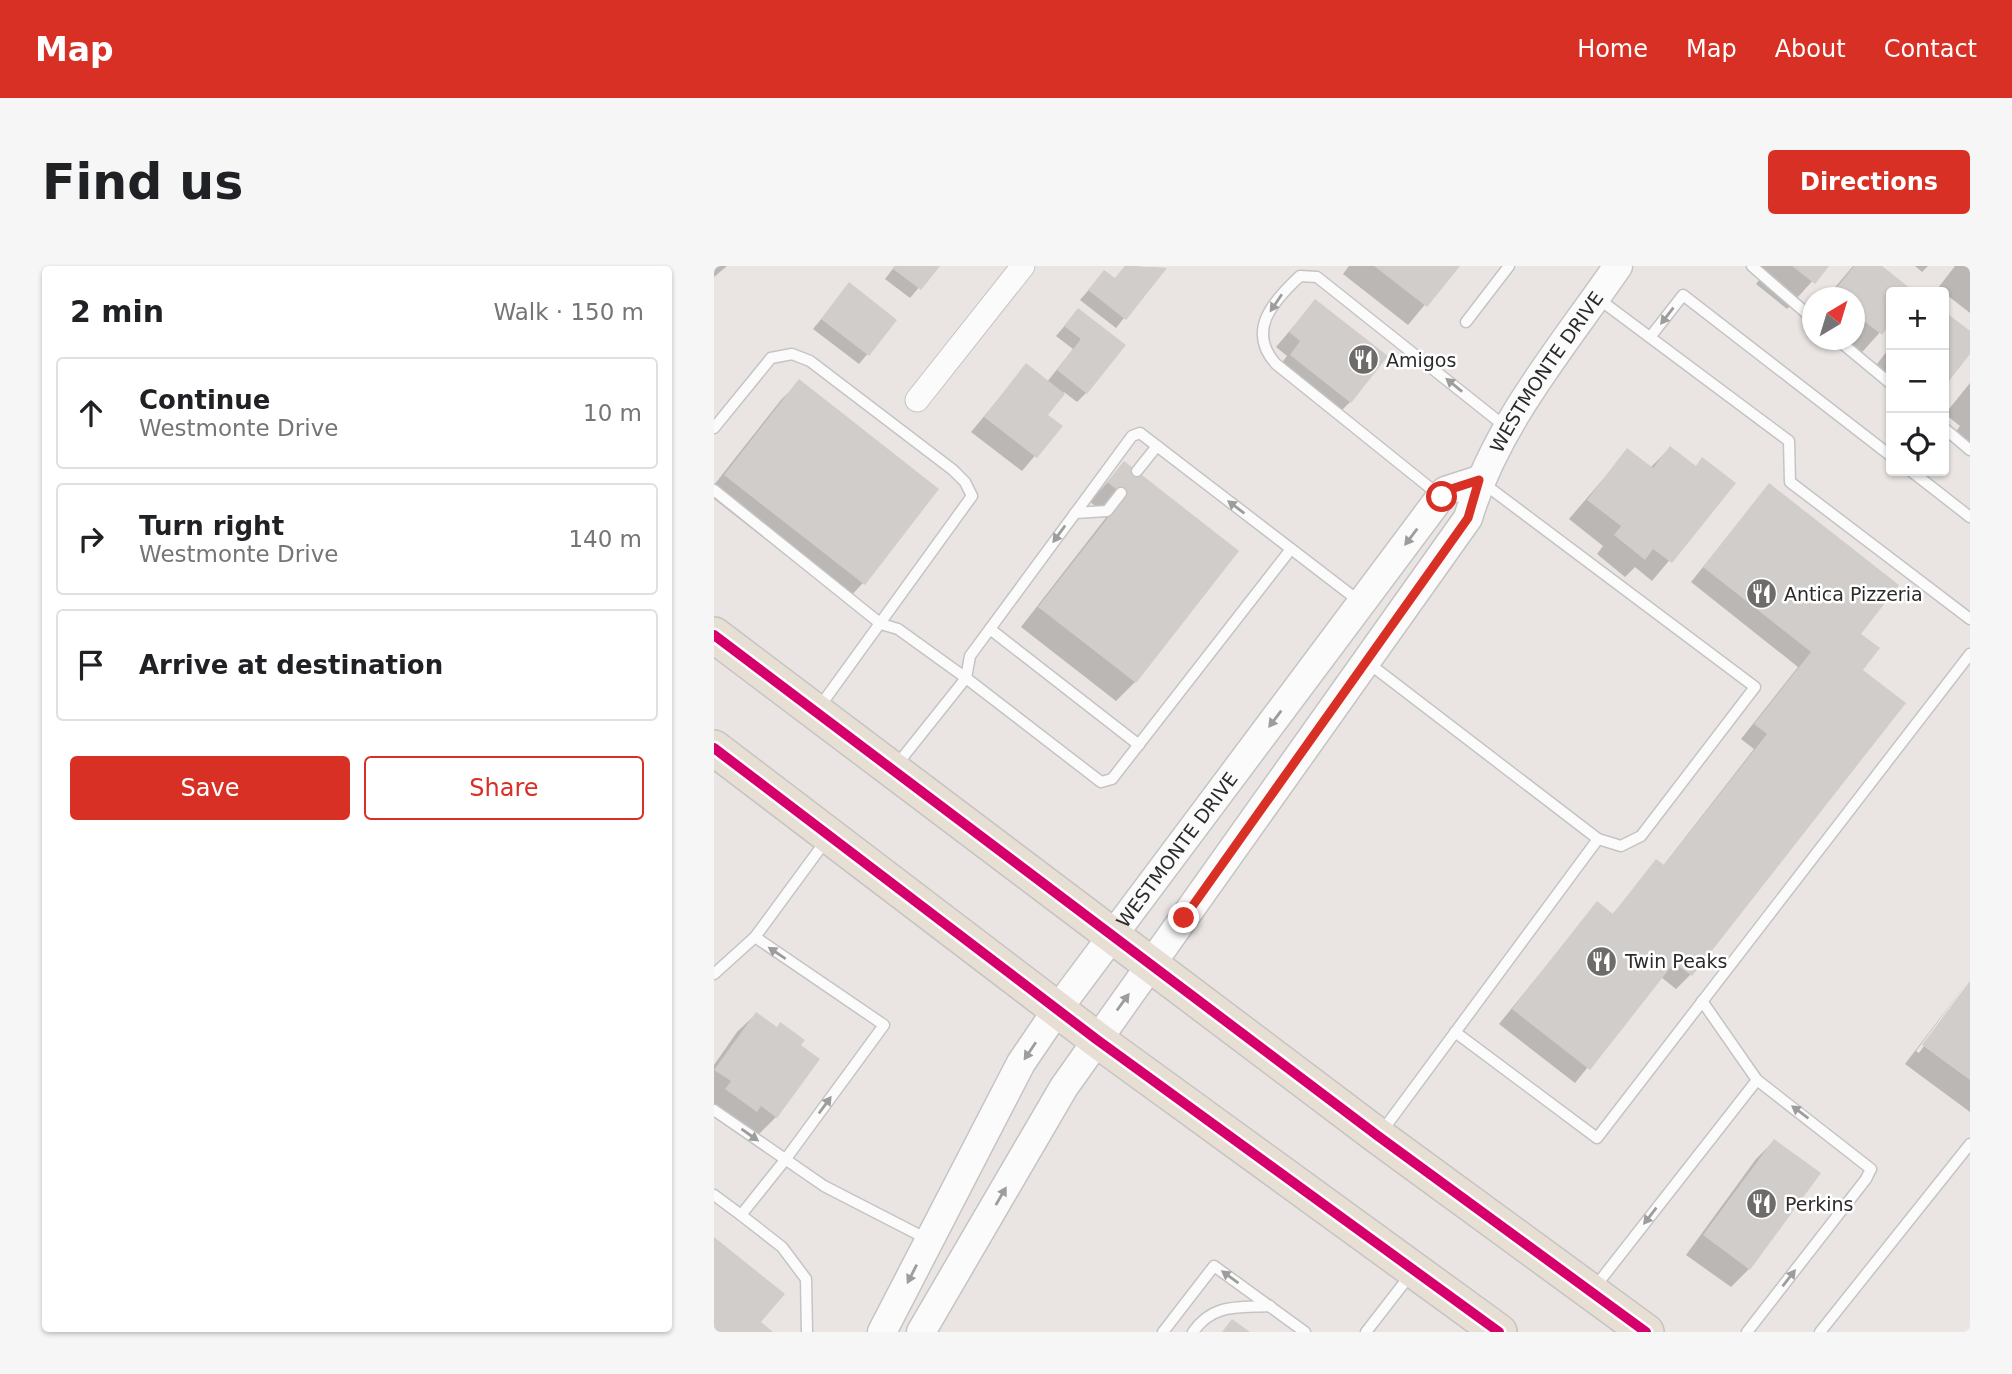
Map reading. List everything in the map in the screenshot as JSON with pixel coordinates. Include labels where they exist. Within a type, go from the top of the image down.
[{"type":"main road","points":[[714,635],[1378,1136],[1646,1332]]},
{"type":"main road","points":[[714,748],[1057,1010],[1499,1332]]},
{"type":"street","points":[[917,400],[1023,266]]},
{"type":"street","name":"WESTMONTE DRIVE","points":[[921,1332],[1064,1087],[1468,518],[1479,480],[1507,428],[1618,266]]},
{"type":"street","name":"WESTMONTE DRIVE","points":[[882,1332],[1021,1063],[1057,1010],[1445,491],[1479,480]]},
{"type":"lane","points":[[1466,322],[1509,266]]},
{"type":"lane","points":[[1752,266],[1802,309]]},
{"type":"lane","points":[[1442,497],[1276,364],[1263,349],[1262,326],[1287,288],[1307,271],[1317,277],[1507,428]]},
{"type":"lane","points":[[1651,337],[1684,295],[1886,452]]},
{"type":"lane","points":[[1596,297],[1788,441],[1790,482],[1970,619]]},
{"type":"lane","points":[[1850,350],[1886,380]]},
{"type":"lane","points":[[714,428],[771,358],[792,354],[810,361],[965,482],[972,496],[816,712]]},
{"type":"lane","points":[[1949,432],[1970,450]]},
{"type":"lane","points":[[893,769],[966,678],[970,656],[1074,513],[1132,436],[1140,433],[1362,603]]},
{"type":"lane","points":[[1137,471],[1157,446]]},
{"type":"lane","points":[[1917,476],[1970,517]]},
{"type":"lane","points":[[1367,662],[1598,839],[1621,846],[1641,836],[1755,687],[1479,480]]},
{"type":"lane","points":[[714,490],[881,624],[898,629],[1101,782],[1112,779],[1291,549]]},
{"type":"lane","points":[[1074,513],[1107,511],[1121,493]]},
{"type":"lane","points":[[990,629],[1139,745]]},
{"type":"lane","points":[[1455,1032],[1597,1138],[1970,654]]},
{"type":"lane","points":[[714,974],[755,937],[829,837]]},
{"type":"lane","points":[[1378,1136],[1598,839]]},
{"type":"lane","points":[[741,1215],[884,1025],[755,937]]},
{"type":"lane","points":[[1702,1001],[1757,1080],[1871,1169],[1747,1332]]},
{"type":"lane","points":[[1592,1291],[1757,1080]]},
{"type":"lane","points":[[714,1110],[824,1186],[929,1240]]},
{"type":"lane","points":[[1820,1332],[1970,1144]]},
{"type":"lane","points":[[714,1195],[782,1247],[806,1279],[807,1332]]},
{"type":"lane","points":[[1163,1332],[1214,1266],[1303,1331]]},
{"type":"lane","points":[[1366,1332],[1414,1271]]},
{"type":"lane","points":[[1193,1332],[1203,1318],[1217,1311],[1270,1306]]},
{"type":"building","points":[[895,266],[940,266],[921,290],[893,269]]},
{"type":"building","points":[[1125,266],[1167,268],[1126,320],[1088,290],[1104,270],[1115,278]]},
{"type":"building","points":[[1374,266],[1460,266],[1427,307]]},
{"type":"building","points":[[1792,266],[1829,266],[1815,284]]},
{"type":"building","points":[[1854,266],[1882,266],[1909,287],[1886,287],[1886,330],[1882,335],[1865,322],[1865,287],[1837,287]]},
{"type":"building","points":[[849,282],[897,320],[869,356],[821,319]]},
{"type":"building","points":[[1315,299],[1388,356],[1351,403],[1290,355],[1300,341],[1289,332]]},
{"type":"building","points":[[1078,308],[1126,345],[1087,394],[1057,370],[1081,339],[1064,326]]},
{"type":"building","points":[[1949,315],[1970,331],[1970,354],[1949,381]]},
{"type":"building","points":[[1026,363],[1065,394],[1048,415],[1063,426],[1037,458],[984,417]]},
{"type":"building","points":[[799,379],[939,489],[865,585],[724,475]]},
{"type":"building","points":[[1670,446],[1696,466],[1702,457],[1736,483],[1672,563],[1653,549],[1645,560],[1614,535],[1621,526],[1587,500],[1627,448],[1653,468]]},
{"type":"building","points":[[1124,461],[1239,551],[1136,683],[1038,607],[1125,496],[1107,482]]},
{"type":"building","points":[[1769,483],[1899,585],[1861,634],[1880,648],[1863,670],[1906,703],[1692,976],[1674,963],[1590,1070],[1512,1009],[1597,901],[1613,914],[1656,859],[1664,865],[1767,734],[1754,724],[1811,652],[1703,567]]},
{"type":"building","points":[[1970,981],[1970,1080],[1922,1045]]},
{"type":"building","points":[[756,1012],[777,1027],[780,1022],[805,1040],[801,1045],[820,1059],[777,1118],[761,1106],[757,1112],[725,1089],[731,1081],[714,1070]]},
{"type":"building","name":"Perkins","points":[[1774,1139],[1821,1173],[1750,1270],[1703,1235]]},
{"type":"building","points":[[714,1237],[785,1294],[761,1322],[773,1332],[714,1332]]},
{"type":"building","points":[[1232,1319],[1250,1332],[1222,1332]]},
{"type":"cycle path","points":[[714,635],[1378,1136],[1646,1332]]},
{"type":"cycle path","points":[[714,748],[1096,1039],[1499,1332]]},
{"type":"place","name":"Amigos","points":[[1363,360]]},
{"type":"place","name":"Antica Pizzeria","points":[[1761,594]]},
{"type":"place","name":"Twin Peaks","points":[[1602,961]]},
{"type":"place","name":"Perkins","points":[[1762,1204]]},
{"type":"route","points":[[1184,918],[1468,518],[1479,480],[1445,491],[1442,497]]}]
